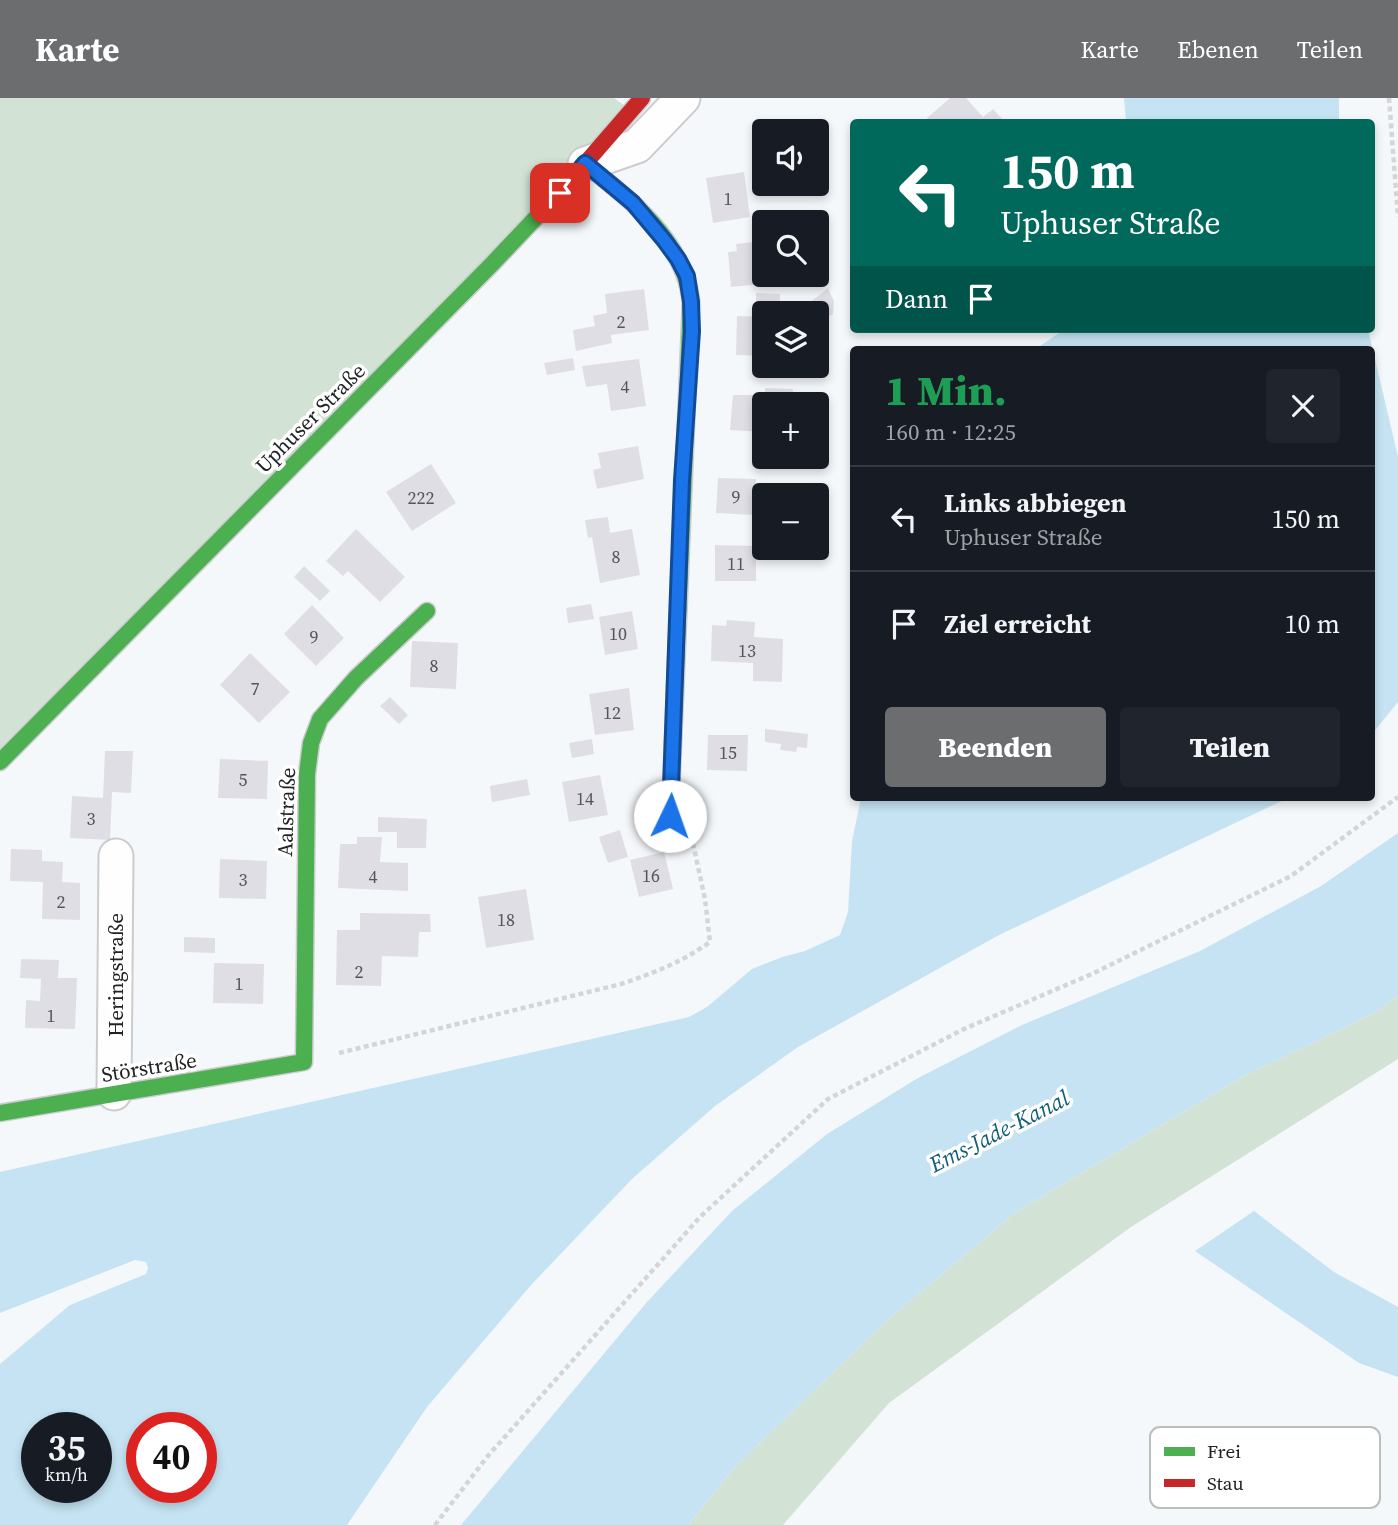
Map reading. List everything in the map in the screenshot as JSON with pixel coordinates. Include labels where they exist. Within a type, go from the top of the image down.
[{"type":"street","name":"Uphuser Straße","points":[[0,762],[444,313],[585,163],[642,98]]},
{"type":"street","points":[[585,163],[637,146],[683,98]]},
{"type":"street","points":[[585,163],[633,203],[664,240],[687,276],[691,302],[692,331],[682,480],[670,816]]},
{"type":"street","name":"Aalstraße","points":[[304,1062],[307,774],[314,728],[336,699],[427,611]]},
{"type":"street","name":"Heringstraße","points":[[114,1093],[116,856]]},
{"type":"street","name":"Störstraße","points":[[0,1113],[304,1062]]},
{"type":"path","points":[[1389,98],[1398,217]]},
{"type":"path","points":[[435,1525],[486,1457],[699,1217],[828,1099],[964,1029],[1094,973],[1291,876],[1398,797]]},
{"type":"path","points":[[304,1062],[621,984],[665,970],[690,956],[710,942],[705,899],[687,827],[670,816]]},
{"type":"green space","points":[[0,98],[614,98],[632,111],[0,762]]},
{"type":"green space","points":[[1398,996],[1398,1059],[1131,1227],[889,1403],[783,1525],[688,1525],[733,1469],[886,1321],[1016,1212],[1242,1077],[1376,1012]]},
{"type":"water","points":[[1124,98],[1339,98],[1339,119],[1126,119]]},
{"type":"water","points":[[1059,333],[1369,333],[1372,346],[1040,346]]},
{"type":"water","points":[[1375,359],[1398,457],[1398,702],[1375,730]]},
{"type":"water","points":[[860,801],[1282,801],[999,935],[798,1047],[715,1106],[632,1179],[532,1284],[427,1407],[347,1525],[0,1525],[0,1364],[70,1305],[146,1274],[148,1268],[146,1262],[135,1260],[0,1313],[0,1172],[689,1017],[707,1007],[752,969],[805,951],[840,935],[848,912],[852,841]]},
{"type":"water","name":"Ems-Jade-Kanal","points":[[1398,833],[1398,996],[1376,1012],[1242,1077],[1016,1212],[886,1321],[733,1469],[688,1525],[461,1525],[647,1302],[732,1211],[827,1134],[918,1078],[1022,1025],[1200,951],[1321,886]]},
{"type":"water","points":[[1254,1211],[1334,1272],[1398,1307],[1398,1377],[1359,1363],[1195,1251]]},
{"type":"building","points":[[950,98],[966,98],[983,117],[993,109],[1002,119],[928,119]]},
{"type":"building","points":[[744,172],[750,217],[713,223],[706,178]]},
{"type":"building","points":[[752,242],[752,285],[731,287],[728,252],[737,251],[736,244]]},
{"type":"building","points":[[828,288],[834,301],[833,314],[829,316],[829,301],[812,301]]},
{"type":"building","points":[[644,289],[649,330],[611,335],[612,343],[576,351],[573,330],[595,326],[593,316],[607,313],[605,294]]},
{"type":"building","points":[[756,293],[780,294],[780,301],[756,301]]},
{"type":"building","points":[[737,316],[752,317],[752,356],[736,355]]},
{"type":"building","points":[[573,358],[575,370],[547,375],[544,363]]},
{"type":"building","points":[[639,359],[646,406],[611,411],[607,384],[586,387],[582,366]]},
{"type":"building","points":[[765,388],[793,389],[793,392],[765,392]]},
{"type":"building","points":[[733,395],[752,395],[752,431],[730,430]]},
{"type":"building","points":[[638,446],[644,479],[597,489],[593,470],[601,468],[598,453]]},
{"type":"building","points":[[431,464],[456,503],[412,531],[386,492]]},
{"type":"building","points":[[718,478],[756,479],[756,483],[752,483],[752,515],[716,513]]},
{"type":"building","points":[[608,517],[610,533],[632,529],[640,575],[600,583],[592,537],[588,538],[585,520]]},
{"type":"building","points":[[356,529],[405,577],[380,602],[348,571],[343,576],[326,561]]},
{"type":"building","points":[[715,545],[752,546],[752,560],[756,560],[756,581],[715,581]]},
{"type":"building","points":[[304,566],[330,591],[320,601],[294,577]]},
{"type":"building","points":[[591,604],[594,619],[568,623],[566,608]]},
{"type":"building","points":[[312,605],[344,638],[316,666],[284,634]]},
{"type":"building","points":[[632,611],[638,649],[605,655],[599,617]]},
{"type":"building","points":[[727,620],[755,622],[754,637],[783,639],[782,682],[753,681],[753,663],[711,661],[712,625],[726,626]]},
{"type":"building","points":[[412,641],[458,643],[456,689],[410,687]]},
{"type":"building","points":[[250,653],[290,692],[259,723],[220,685]]},
{"type":"building","points":[[629,688],[634,730],[595,735],[589,694]]},
{"type":"building","points":[[390,697],[408,715],[399,724],[380,706]]},
{"type":"building","points":[[765,729],[808,734],[807,748],[797,747],[796,752],[780,750],[781,744],[765,742]]},
{"type":"building","points":[[708,735],[748,735],[747,771],[707,770]]},
{"type":"building","points":[[592,739],[594,754],[572,758],[569,743]]},
{"type":"building","points":[[105,751],[133,751],[131,793],[112,792],[110,840],[70,838],[72,796],[103,798]]},
{"type":"building","points":[[220,759],[268,761],[267,799],[218,798]]},
{"type":"building","points":[[600,775],[608,815],[569,822],[562,782]]},
{"type":"building","points":[[527,779],[530,795],[492,802],[490,786]]},
{"type":"building","points":[[378,817],[427,819],[426,848],[397,848],[397,832],[378,832]]},
{"type":"building","points":[[620,830],[628,857],[608,863],[599,837]]},
{"type":"building","points":[[357,837],[382,837],[380,862],[408,863],[408,891],[338,888],[340,844],[357,844]]},
{"type":"building","points":[[11,849],[42,850],[42,861],[63,862],[62,882],[80,883],[80,920],[42,919],[43,882],[10,881]]},
{"type":"building","points":[[664,852],[673,889],[639,897],[630,860]]},
{"type":"building","points":[[220,859],[267,861],[266,899],[219,898]]},
{"type":"building","points":[[526,889],[534,940],[486,948],[478,897]]},
{"type":"building","points":[[360,913],[430,914],[431,932],[419,932],[418,957],[382,956],[381,986],[336,985],[337,930],[360,930]]},
{"type":"building","points":[[184,937],[215,938],[215,953],[184,952]]},
{"type":"building","points":[[21,959],[59,960],[58,978],[77,978],[75,1029],[25,1028],[26,1000],[40,1001],[41,979],[20,978]]},
{"type":"building","points":[[214,963],[264,964],[263,1004],[213,1003]]},
{"type":"traffic: fast","points":[[585,164],[636,207],[666,240],[686,278],[691,300],[670,816]]},
{"type":"traffic: fast","points":[[0,762],[563,189]]},
{"type":"traffic: fast","points":[[0,1113],[304,1062],[307,774],[311,743],[320,719],[356,678],[427,611]]},
{"type":"traffic: jam","points":[[563,189],[642,98]]},
{"type":"route","points":[[560,193],[585,163],[633,203],[664,240],[687,276],[692,331],[682,480],[670,816]]}]
